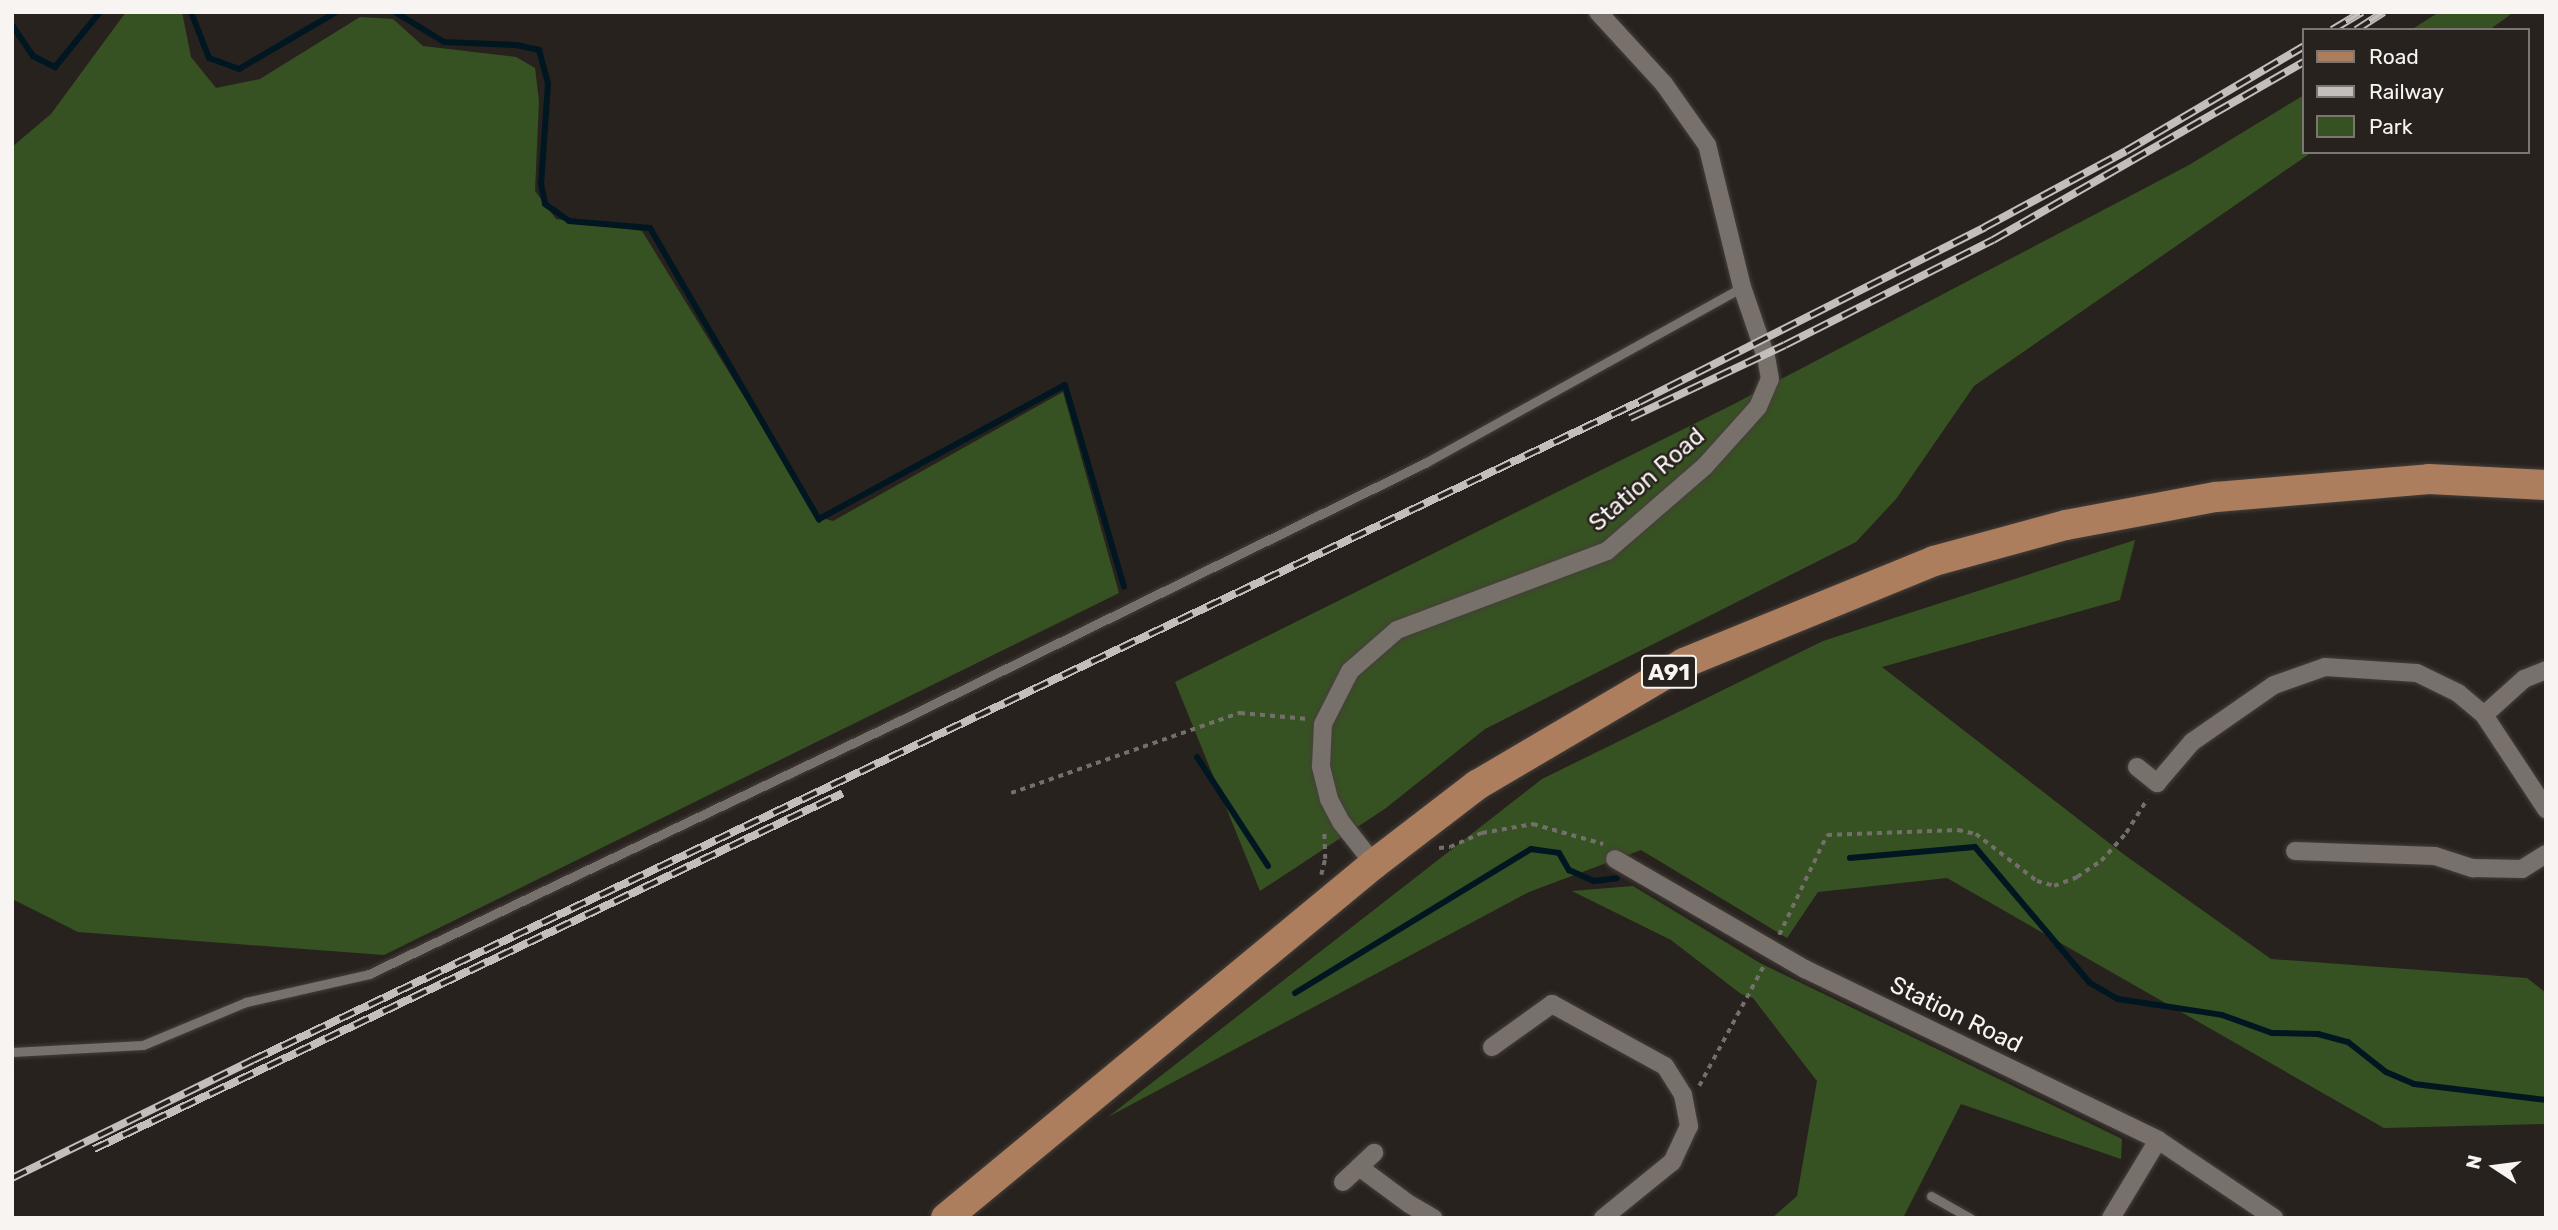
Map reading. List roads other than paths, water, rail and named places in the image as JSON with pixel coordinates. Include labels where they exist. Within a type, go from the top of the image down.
[{"type":"main road","name":"A91","points":[[946,1218],[1374,864],[1477,785],[1684,663],[1934,561],[2066,525],[2216,497],[2429,479],[2546,485]]},
{"type":"street","name":"Station Road","points":[[1374,864],[1341,822],[1328,795],[1321,766],[1323,724],[1350,671],[1397,630],[1607,551],[1705,466],[1758,407],[1770,379],[1766,357],[1742,287],[1707,145],[1664,84],[1598,12]]},
{"type":"street","points":[[2137,767],[2157,783],[2192,742],[2263,692],[2274,685],[2325,667],[2417,673],[2458,693],[2484,715],[2546,809]]},
{"type":"street","points":[[2484,715],[2524,679],[2546,670]]},
{"type":"street","points":[[2295,851],[2435,856],[2473,868],[2522,869],[2546,854]]},
{"type":"street","name":"Station Road","points":[[1615,859],[1772,951],[2158,1140],[2274,1218]]},
{"type":"street","points":[[1492,1047],[1552,1004],[1665,1066],[1683,1096],[1689,1126],[1672,1162],[1603,1218]]},
{"type":"street","points":[[2111,1218],[2158,1140]]},
{"type":"street","points":[[1343,1182],[1374,1153]]},
{"type":"street","points":[[1359,1167],[1433,1218]]},
{"type":"lane","points":[[12,1052],[142,1045],[246,1002],[369,974],[885,728],[1425,463],[1742,287]]},
{"type":"lane","points":[[1930,1196],[1970,1218]]},
{"type":"waterway","points":[[12,25],[33,56],[55,67],[100,12]]},
{"type":"waterway","points":[[191,12],[209,58],[239,69],[336,12]]},
{"type":"waterway","points":[[395,12],[444,42],[516,45],[539,50],[548,84],[541,183],[545,204],[569,221],[650,228],[819,519],[1065,385],[1124,587]]},
{"type":"waterway","points":[[1197,757],[1268,866]]},
{"type":"waterway","points":[[1850,858],[1975,847],[2090,983],[2118,999],[2222,1015],[2272,1033],[2318,1034],[2348,1042],[2386,1072],[2414,1084],[2546,1100]]},
{"type":"waterway","points":[[1295,993],[1531,849],[1559,853],[1569,870],[1594,881],[1617,878]]},
{"type":"railway","points":[[2335,28],[2362,12]]},
{"type":"railway","points":[[2359,28],[2384,12]]},
{"type":"railway","points":[[12,1178],[253,1060],[1639,402],[1985,227],[2126,151],[2302,47]]},
{"type":"railway","points":[[1630,418],[1785,345],[1993,240],[2302,63]]},
{"type":"railway","points":[[94,1149],[843,793]]}]
